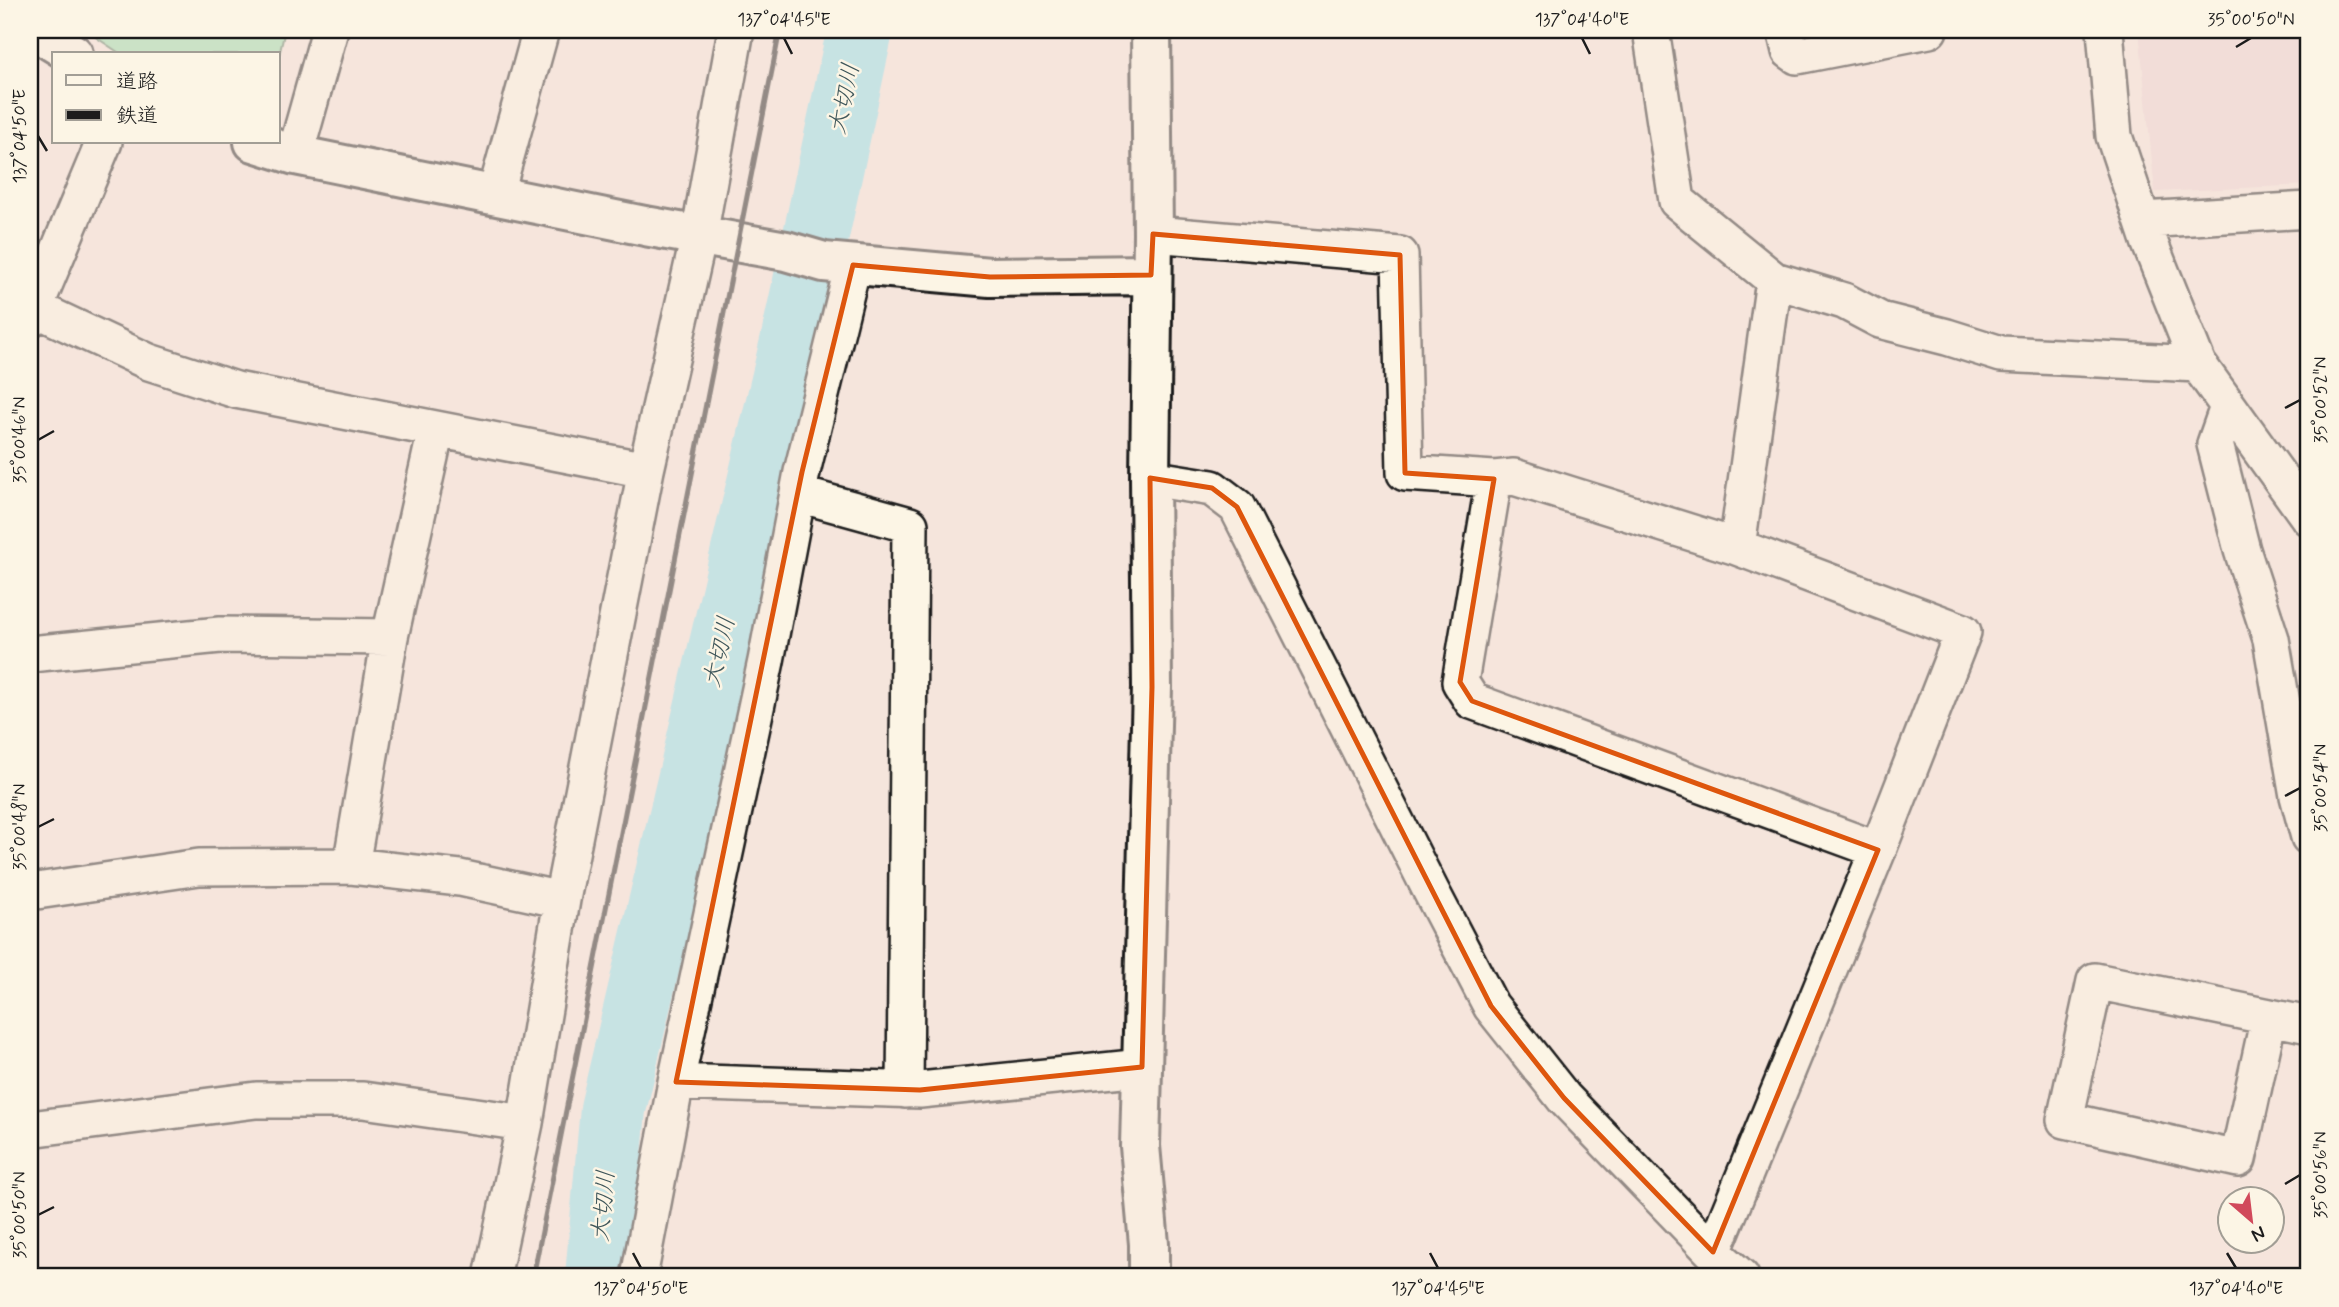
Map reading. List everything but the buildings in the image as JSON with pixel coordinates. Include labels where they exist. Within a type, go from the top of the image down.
[{"type":"street","points":[[34,30],[70,52]]},
{"type":"street","points":[[295,155],[330,30]]},
{"type":"street","points":[[495,196],[541,30]]},
{"type":"street","points":[[492,1277],[525,1123],[562,900],[646,470],[699,236],[736,30]]},
{"type":"street","points":[[1149,1277],[1149,1244],[1140,1146],[1152,687],[1151,30]]},
{"type":"street","points":[[1651,30],[1677,201],[1774,280],[1844,301],[1880,320],[2001,354],[2197,365]]},
{"type":"street","points":[[1785,30],[1790,51],[1797,56],[1929,30]]},
{"type":"street","points":[[2105,30],[2114,136],[2142,220],[2197,365],[2309,518]]},
{"type":"street","points":[[103,144],[32,314],[149,362],[236,390],[646,470]]},
{"type":"street","points":[[260,144],[295,155],[839,263],[990,277],[1151,275]]},
{"type":"street","points":[[2142,220],[2309,210]]},
{"type":"street","points":[[1153,234],[1400,255],[1405,473],[1494,479],[1514,477],[1737,547],[1963,632],[1878,850],[1713,1252]]},
{"type":"street","points":[[639,1277],[676,1082],[763,675],[839,263]]},
{"type":"street","points":[[1737,547],[1774,280]]},
{"type":"street","points":[[2228,407],[2215,444],[2242,550],[2272,639],[2298,796],[2309,837]]},
{"type":"street","points":[[351,866],[390,637],[436,430]]},
{"type":"street","points":[[1150,478],[1212,488],[1237,507],[1491,1006],[1564,1098],[1713,1252],[1741,1277]]},
{"type":"street","points":[[1494,479],[1460,682],[1472,701],[1878,850]]},
{"type":"street","points":[[798,494],[910,525],[905,1090]]},
{"type":"street","points":[[30,654],[220,635],[390,637]]},
{"type":"street","points":[[30,892],[199,867],[351,866],[460,878],[562,900]]},
{"type":"street","points":[[2269,1017],[2238,1159],[2065,1119],[2095,981],[2309,1025]]},
{"type":"street","points":[[676,1082],[920,1090],[1142,1067]]},
{"type":"street","points":[[30,1129],[256,1100],[363,1100],[525,1123]]},
{"type":"highlighted area","points":[[1153,234],[1400,255],[1405,473],[1494,479],[1460,682],[1465,693],[1472,701],[1878,850],[1713,1252],[1564,1098],[1491,1006],[1237,507],[1212,488],[1150,478],[1152,687],[1142,1067],[920,1090],[676,1082],[802,472],[853,265],[990,277],[1151,275]]},
{"type":"shaded area","points":[[2139,30],[2309,30],[2309,185],[2155,192]]},
{"type":"green space","points":[[85,30],[285,30],[280,52],[118,52]]},
{"type":"waterway","name":"大切川","points":[[598,1277],[613,1109],[794,338],[860,30]]},
{"type":"railway","points":[[533,1277],[780,30]]}]
